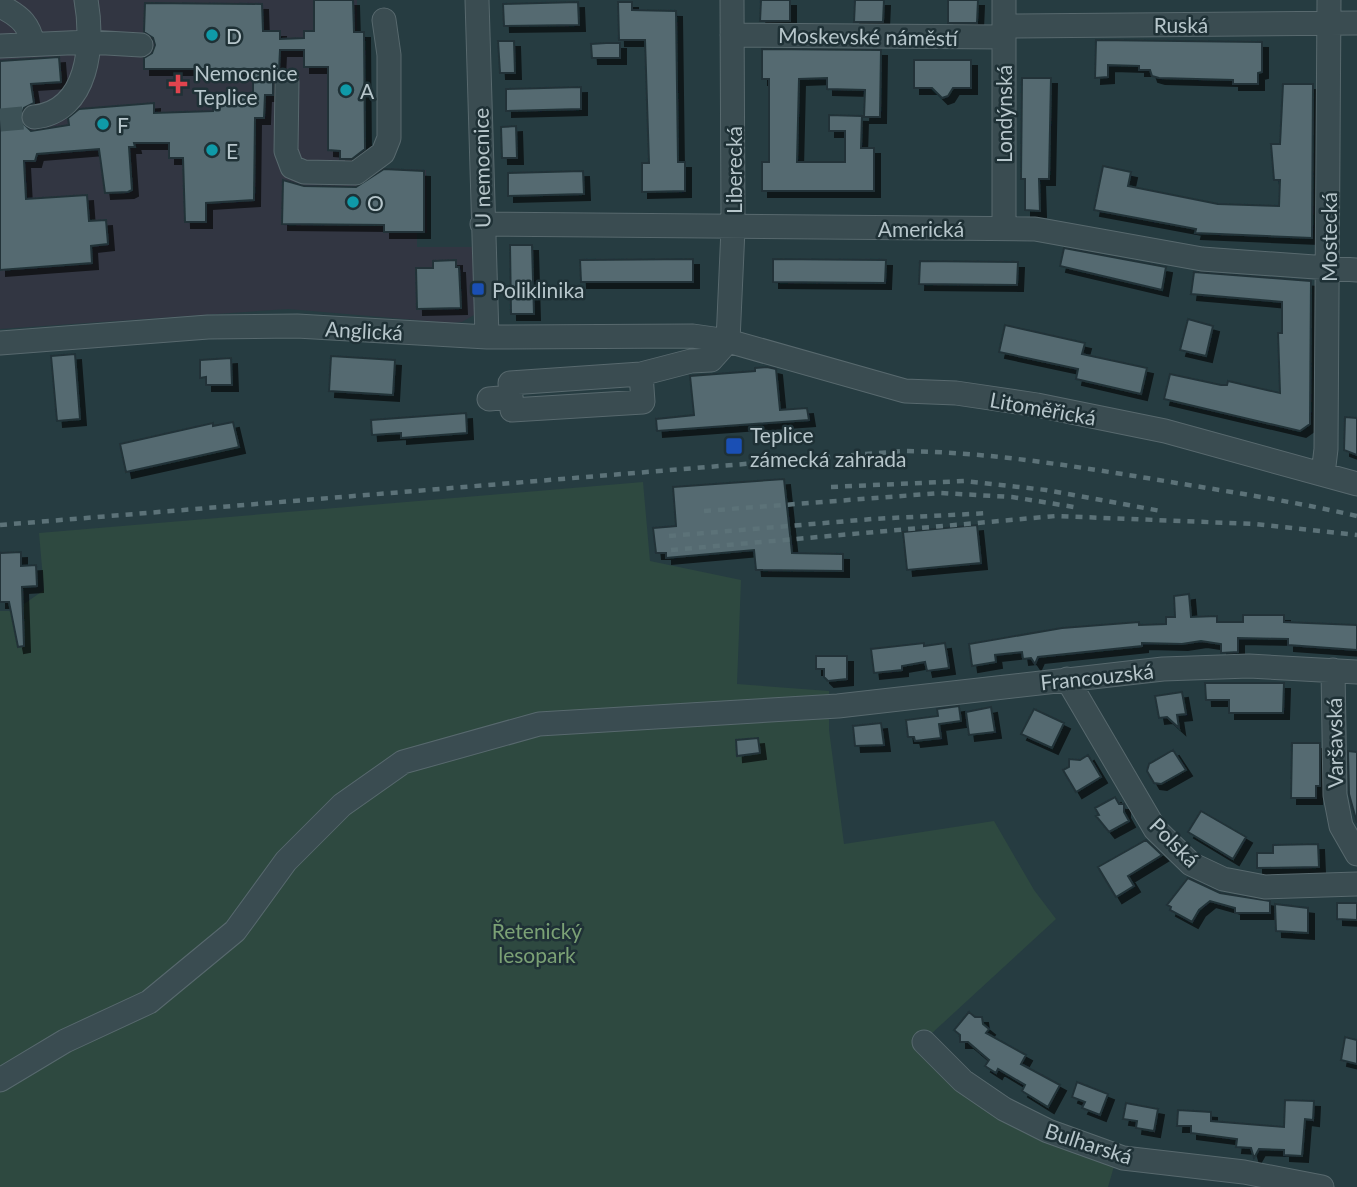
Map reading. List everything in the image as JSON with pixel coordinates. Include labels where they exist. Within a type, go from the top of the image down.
[{"type":"street","points":[[34,117],[46,116],[67,105],[83,74],[89,57],[86,0]]},
{"type":"street","name":"U nemocnice","points":[[477,0],[487,337]]},
{"type":"street","name":"Liberecká","points":[[728,341],[733,229],[733,0]]},
{"type":"street","name":"Londýnská","points":[[1004,0],[1004,228]]},
{"type":"street","name":"Mostecká","points":[[1323,474],[1326,449],[1329,0]]},
{"type":"street","points":[[2,6],[20,16],[30,32],[33,44]]},
{"type":"street","points":[[287,82],[286,150],[292,167],[304,172],[356,173],[367,167],[383,153],[390,138],[389,55],[384,20]]},
{"type":"street","name":"Ruská","points":[[1004,32],[1357,23]]},
{"type":"street","name":"Moskevské náměstí","points":[[733,35],[1004,32]]},
{"type":"street","points":[[0,46],[89,42],[141,45]]},
{"type":"street","name":"Americká","points":[[482,224],[733,229],[1035,229],[1202,259],[1357,270]]},
{"type":"street","name":"Anglická","points":[[0,343],[208,327],[297,326],[487,337],[693,336],[728,341]]},
{"type":"street","points":[[500,398],[510,383],[641,374],[691,361],[711,360],[728,341]]},
{"type":"street","name":"Litoměřická","points":[[728,341],[905,391],[956,393],[1141,416],[1357,484]]},
{"type":"street","name":"Francouzská","points":[[0,1080],[65,1041],[149,1002],[234,932],[286,861],[342,806],[402,762],[539,724],[838,706],[1067,679],[1188,668],[1249,666],[1357,672]]},
{"type":"street","name":"Varšavská","points":[[1333,670],[1335,795],[1341,826],[1357,854]]},
{"type":"street","name":"Polská","points":[[1067,679],[1156,829],[1191,863],[1223,879],[1265,887],[1357,884]]},
{"type":"street","name":"Bulharská","points":[[924,1042],[963,1081],[1004,1109],[1048,1131],[1123,1158],[1244,1172],[1322,1187]]},
{"type":"shaded area","name":"Nemocnice Teplice","points":[[0,0],[357,0],[356,167],[426,170],[427,233],[417,233],[417,247],[474,247],[474,315],[462,322],[451,323],[288,309],[0,329]]},
{"type":"green space","name":"Řetenický lesopark","points":[[643,482],[650,561],[741,580],[737,684],[829,691],[829,730],[844,844],[994,821],[1034,890],[1056,919],[931,1034],[968,1074],[1050,1122],[1119,1149],[1108,1187],[0,1187],[0,611],[14,611],[44,590],[39,533]]},
{"type":"building","points":[[314,0],[353,0],[354,32],[364,32],[365,149],[352,159],[340,159],[340,151],[328,150],[328,67],[304,67],[304,50],[280,50],[279,71],[273,81],[273,95],[265,95],[264,118],[255,118],[254,200],[206,203],[206,222],[185,222],[183,158],[169,158],[169,143],[134,143],[135,147],[129,147],[132,190],[128,192],[105,193],[99,149],[37,154],[35,161],[24,161],[26,199],[87,195],[89,221],[106,220],[108,244],[91,246],[92,263],[0,270],[0,61],[59,57],[61,82],[31,84],[34,103],[24,108],[20,120],[31,131],[69,125],[68,118],[79,109],[154,103],[154,113],[213,111],[213,93],[253,93],[253,69],[144,69],[144,58],[152,53],[155,45],[153,38],[144,32],[145,3],[262,4],[263,31],[280,31],[280,39],[304,38],[304,31],[314,31]]},
{"type":"building","points":[[761,0],[790,0],[790,21],[760,21]]},
{"type":"building","points":[[855,0],[884,0],[883,22],[854,22]]},
{"type":"building","points":[[948,0],[978,0],[977,23],[948,23]]},
{"type":"building","points":[[578,2],[579,25],[504,26],[503,4]]},
{"type":"building","points":[[618,2],[632,2],[632,10],[676,11],[678,162],[685,162],[685,191],[642,192],[642,163],[649,163],[645,40],[619,40]]},
{"type":"building","points":[[1096,40],[1262,42],[1262,72],[1258,73],[1258,84],[1233,84],[1233,80],[1159,78],[1152,76],[1150,70],[1139,70],[1139,66],[1108,65],[1108,77],[1095,78]]},
{"type":"building","points":[[498,41],[514,41],[515,73],[500,73]]},
{"type":"building","points":[[620,43],[620,58],[592,58],[591,44]]},
{"type":"building","points":[[762,49],[881,50],[880,117],[864,117],[865,90],[827,89],[827,78],[799,79],[797,162],[845,162],[845,131],[829,131],[829,115],[862,116],[861,148],[874,148],[874,191],[762,191],[762,162],[769,162],[769,79],[762,79]]},
{"type":"building","points":[[914,60],[971,60],[971,88],[953,88],[948,96],[942,98],[932,88],[914,88]]},
{"type":"building","points":[[1022,78],[1051,78],[1049,179],[1039,179],[1040,211],[1025,210],[1025,179],[1021,179]]},
{"type":"building","points":[[1283,84],[1313,84],[1312,238],[1195,233],[1196,229],[1094,210],[1103,166],[1131,172],[1128,186],[1218,204],[1279,206],[1280,180],[1274,180],[1271,144],[1280,144]]},
{"type":"building","points":[[581,87],[581,109],[506,111],[506,89]]},
{"type":"building","points":[[516,126],[517,158],[502,158],[501,127]]},
{"type":"building","name":"O","points":[[384,169],[424,171],[424,232],[384,232],[384,225],[282,224],[283,180],[304,186],[356,187]]},
{"type":"building","points":[[583,171],[584,194],[508,196],[508,173]]},
{"type":"building","points":[[510,245],[532,245],[534,314],[511,314]]},
{"type":"building","points":[[1064,248],[1166,267],[1162,290],[1060,266]]},
{"type":"building","points":[[693,259],[693,282],[581,282],[580,260]]},
{"type":"building","points":[[773,259],[886,260],[885,283],[773,282]]},
{"type":"building","points":[[456,260],[456,267],[459,267],[461,308],[417,309],[416,268],[433,268],[433,261]]},
{"type":"building","points":[[920,261],[1018,262],[1017,285],[919,284]]},
{"type":"building","points":[[1194,272],[1311,281],[1310,424],[1300,431],[1164,399],[1170,374],[1221,385],[1227,385],[1228,381],[1280,393],[1278,333],[1282,333],[1282,302],[1191,294]]},
{"type":"building","points":[[1188,319],[1213,326],[1206,356],[1180,350]]},
{"type":"building","points":[[1005,325],[1085,343],[1082,354],[1147,368],[1141,394],[1076,379],[1078,369],[999,352]]},
{"type":"building","points":[[75,354],[80,419],[57,421],[51,356]]},
{"type":"building","points":[[331,356],[395,360],[393,395],[329,391]]},
{"type":"building","points":[[231,358],[232,385],[206,385],[206,377],[200,378],[200,360]]},
{"type":"building","points":[[755,368],[776,369],[780,410],[807,408],[809,420],[657,431],[656,419],[694,415],[690,376],[755,371]]},
{"type":"building","points":[[466,413],[467,433],[401,438],[401,433],[372,435],[371,420]]},
{"type":"building","points":[[1345,417],[1357,418],[1357,455],[1344,450]]},
{"type":"building","points":[[233,422],[239,447],[126,472],[120,444],[213,423],[213,426]]},
{"type":"building","points":[[784,479],[792,553],[843,554],[843,571],[756,570],[754,550],[666,558],[666,553],[656,553],[653,528],[676,526],[673,487]]},
{"type":"building","points":[[977,525],[981,563],[907,570],[903,532]]},
{"type":"building","points":[[21,552],[21,566],[36,565],[37,586],[22,587],[24,646],[18,647],[9,602],[0,602],[0,553]]},
{"type":"building","points":[[1189,594],[1191,617],[1217,616],[1217,622],[1243,622],[1243,615],[1284,615],[1284,622],[1357,625],[1357,650],[1288,645],[1288,639],[1238,638],[1238,652],[1221,653],[1221,644],[1201,641],[1182,644],[1142,643],[1142,646],[1038,657],[1035,664],[1031,658],[1023,659],[1022,652],[995,655],[996,662],[972,666],[969,644],[1062,628],[1139,622],[1139,625],[1166,624],[1166,617],[1175,617],[1174,596]]},
{"type":"building","points":[[924,643],[924,646],[945,643],[949,668],[927,671],[925,662],[902,666],[902,670],[874,673],[871,649]]},
{"type":"building","points":[[816,656],[847,656],[847,679],[828,681],[824,677],[824,669],[816,669]]},
{"type":"building","points":[[1205,683],[1284,683],[1283,713],[1229,713],[1229,700],[1206,700]]},
{"type":"building","points":[[1182,692],[1186,714],[1177,715],[1179,728],[1167,717],[1159,718],[1155,696]]},
{"type":"building","points":[[959,706],[961,721],[939,724],[941,738],[915,741],[914,737],[908,737],[906,720],[938,716],[937,709]]},
{"type":"building","points":[[991,707],[995,732],[969,735],[966,712]]},
{"type":"building","points":[[1034,709],[1064,723],[1052,748],[1021,734]]},
{"type":"building","points":[[881,723],[884,745],[855,746],[853,726]]},
{"type":"building","points":[[758,738],[760,753],[737,756],[736,740]]},
{"type":"building","points":[[1292,743],[1320,743],[1320,786],[1316,786],[1316,798],[1291,798]]},
{"type":"building","points":[[1173,750],[1186,770],[1161,784],[1154,783],[1147,771],[1149,764]]},
{"type":"building","points":[[1348,751],[1357,752],[1357,823],[1349,794]]},
{"type":"building","points":[[1088,755],[1101,777],[1076,792],[1063,770],[1069,767],[1069,759],[1080,760]]},
{"type":"building","points":[[1115,797],[1119,804],[1124,804],[1124,812],[1129,821],[1109,832],[1096,816],[1099,815],[1095,808]]},
{"type":"building","points":[[1201,811],[1246,837],[1233,859],[1188,832]]},
{"type":"building","points":[[1146,840],[1162,855],[1128,876],[1134,886],[1116,897],[1098,867]]},
{"type":"building","points":[[1318,844],[1319,867],[1257,868],[1257,853],[1273,853],[1273,845]]},
{"type":"building","points":[[1188,878],[1220,893],[1270,901],[1270,913],[1235,913],[1235,908],[1210,901],[1199,910],[1192,922],[1170,910],[1171,907],[1167,905]]},
{"type":"building","points":[[1337,903],[1357,903],[1357,920],[1337,919]]},
{"type":"building","points":[[1275,904],[1308,908],[1308,933],[1276,931]]},
{"type":"building","points":[[969,1012],[975,1017],[982,1017],[983,1024],[989,1029],[986,1033],[1026,1055],[1021,1064],[1060,1085],[1048,1107],[1022,1091],[1025,1085],[998,1069],[996,1073],[985,1066],[989,1060],[968,1042],[960,1042],[960,1035],[954,1030]]},
{"type":"building","points":[[1345,1037],[1357,1040],[1357,1064],[1341,1060]]},
{"type":"building","points":[[1077,1082],[1108,1094],[1100,1115],[1082,1108],[1085,1102],[1072,1097]]},
{"type":"building","points":[[1285,1100],[1314,1101],[1313,1120],[1305,1119],[1302,1156],[1284,1155],[1284,1150],[1259,1149],[1254,1158],[1251,1148],[1236,1147],[1237,1139],[1191,1133],[1191,1126],[1177,1126],[1178,1110],[1211,1112],[1211,1121],[1284,1127]]},
{"type":"building","points":[[1126,1103],[1158,1109],[1154,1131],[1136,1128],[1137,1121],[1123,1119]]},
{"type":"tunnel","points":[[0,120],[34,117]]},
{"type":"railway","points":[[0,525],[903,451],[965,454],[1056,464],[1252,495],[1357,516]]},
{"type":"railway","points":[[831,487],[964,481],[1046,490],[1161,511]]},
{"type":"railway","points":[[704,511],[941,493],[1012,497],[1080,508]]},
{"type":"railway","points":[[669,536],[872,519],[990,513]]},
{"type":"railway","points":[[671,550],[1056,516],[1255,524],[1357,535]]},
{"type":"place","name":"D","points":[[212,35]]},
{"type":"place","name":"Nemocnice Teplice","points":[[178,84]]},
{"type":"place","name":"A","points":[[346,90]]},
{"type":"place","name":"F","points":[[103,124]]},
{"type":"place","name":"E","points":[[212,150]]},
{"type":"place","name":"O","points":[[353,202]]},
{"type":"place","name":"Poliklinika","points":[[478,289]]},
{"type":"place","name":"Teplice zámecká zahrada","points":[[734,446]]}]
